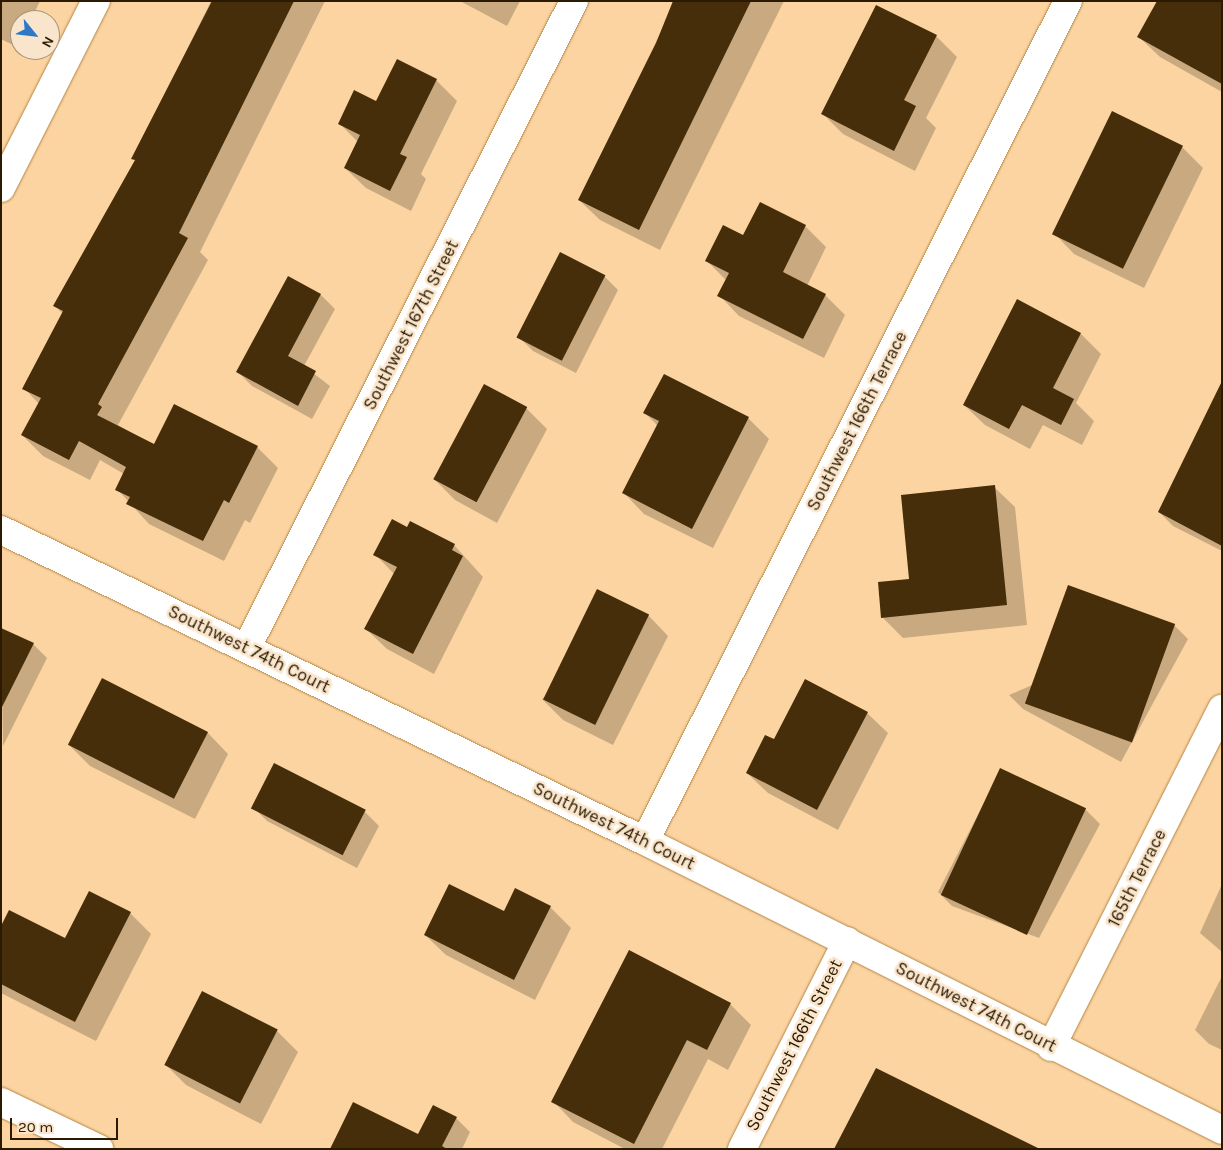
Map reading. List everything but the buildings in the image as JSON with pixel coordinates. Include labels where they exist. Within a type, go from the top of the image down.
[{"type":"street","points":[[1,188],[96,1]]},
{"type":"street","name":"Southwest 167th Street","points":[[247,648],[574,1]]},
{"type":"street","name":"Southwest 166th Terrace","points":[[645,840],[1068,1]]},
{"type":"street","name":"Southwest 74th Court","points":[[1,530],[645,840],[847,941],[1051,1047],[1222,1130]]},
{"type":"street","name":"165th Terrace","points":[[1051,1047],[1222,709]]},
{"type":"street","name":"Southwest 166th Street","points":[[742,1149],[847,941]]},
{"type":"street","points":[[1,1102],[99,1149]]}]
